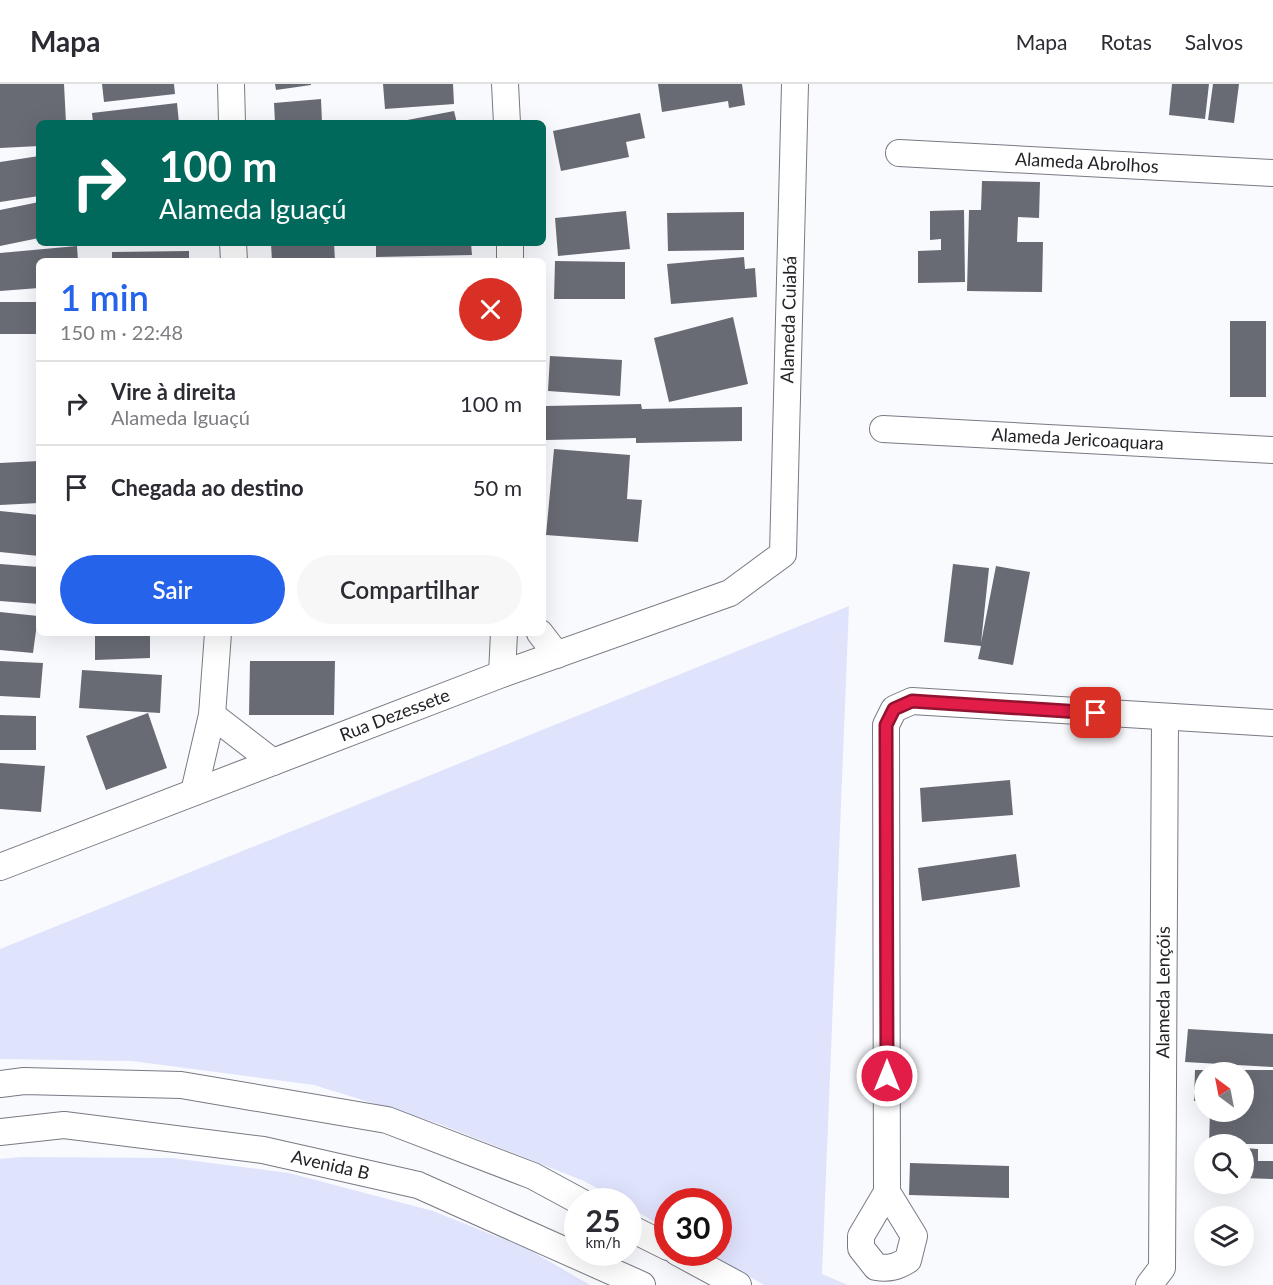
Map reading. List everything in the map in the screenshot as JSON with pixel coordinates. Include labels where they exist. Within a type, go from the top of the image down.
[{"type":"street","points":[[231,84],[232,120]]},
{"type":"street","points":[[505,84],[507,120]]},
{"type":"street","name":"Alameda Cuiabá","points":[[783,554],[795,84]]},
{"type":"street","name":"Alameda Abrolhos","points":[[899,153],[1273,173]]},
{"type":"street","name":"Alameda Jericoaquara","points":[[883,429],[1273,450]]},
{"type":"street","name":"Rua Dezessete","points":[[0,867],[502,674],[730,593],[783,554]]},
{"type":"street","points":[[194,792],[212,715],[218,636]]},
{"type":"street","points":[[502,674],[504,636]]},
{"type":"street","points":[[542,636],[557,655]]},
{"type":"street","points":[[887,1192],[886,725],[894,709],[912,701],[1273,723]]},
{"type":"street","points":[[212,715],[273,762]]},
{"type":"street","name":"Alameda Lençóis","points":[[1162,1279],[1165,717]]},
{"type":"street","points":[[0,1083],[24,1081],[181,1085],[387,1120],[532,1176],[564,1193]]},
{"type":"street","name":"Avenida B","points":[[0,1132],[64,1125],[263,1150],[418,1185],[642,1285]]},
{"type":"street","points":[[703,1266],[738,1285]]},
{"type":"shaded area","points":[[849,606],[822,1274],[848,1285],[764,1285],[731,1266],[732,1188],[654,1188],[654,1221],[642,1215],[642,1188],[597,1188],[437,1123],[314,1085],[132,1061],[0,1059],[0,949]]},
{"type":"shaded area","points":[[21,1157],[172,1158],[289,1173],[433,1211],[528,1249],[590,1285],[0,1285],[0,1159]]},
{"type":"building","points":[[0,84],[64,84],[66,120],[36,120],[36,146],[0,148]]},
{"type":"building","points":[[102,84],[174,84],[175,94],[104,102]]},
{"type":"building","points":[[275,84],[311,84],[311,85],[276,90]]},
{"type":"building","points":[[383,84],[453,84],[454,104],[385,109]]},
{"type":"building","points":[[658,84],[742,84],[745,105],[729,108],[728,101],[662,112]]},
{"type":"building","points":[[1172,84],[1209,84],[1205,119],[1169,115]]},
{"type":"building","points":[[1213,84],[1239,84],[1234,123],[1208,120]]},
{"type":"building","points":[[321,99],[322,120],[275,120],[274,103]]},
{"type":"building","points":[[177,103],[179,120],[93,120],[92,113]]},
{"type":"building","points":[[454,111],[456,120],[407,120]]},
{"type":"building","points":[[640,113],[645,138],[626,142],[629,157],[561,171],[553,131]]},
{"type":"building","points":[[36,156],[36,196],[0,202],[0,162]]},
{"type":"building","points":[[982,181],[1040,182],[1039,218],[1018,217],[1017,242],[1043,242],[1042,292],[967,291],[969,210],[981,210]]},
{"type":"building","points":[[36,203],[36,239],[0,246],[0,210]]},
{"type":"building","points":[[964,210],[965,282],[918,283],[918,251],[941,250],[941,239],[930,240],[930,211]]},
{"type":"building","points":[[626,211],[630,249],[558,256],[555,218]]},
{"type":"building","points":[[744,212],[744,250],[668,251],[667,213]]},
{"type":"building","points":[[77,246],[78,258],[36,258],[36,288],[0,291],[0,253]]},
{"type":"building","points":[[271,246],[334,246],[335,258],[272,258]]},
{"type":"building","points":[[376,246],[471,246],[472,255],[376,257]]},
{"type":"building","points":[[189,251],[189,258],[112,258],[112,252]]},
{"type":"building","points":[[744,257],[745,269],[755,268],[757,297],[671,304],[667,264]]},
{"type":"building","points":[[555,261],[625,262],[625,299],[554,299]]},
{"type":"building","points":[[0,302],[36,302],[36,334],[0,334]]},
{"type":"building","points":[[733,317],[748,384],[669,402],[654,338]]},
{"type":"building","points":[[1230,321],[1266,321],[1266,397],[1230,397]]},
{"type":"building","points":[[550,356],[622,360],[620,396],[548,391]]},
{"type":"building","points":[[641,404],[642,409],[742,407],[742,441],[636,443],[636,438],[546,440],[546,406]]},
{"type":"building","points":[[554,449],[630,455],[627,499],[642,500],[638,542],[546,535]]},
{"type":"building","points":[[36,461],[36,503],[0,505],[0,463]]},
{"type":"building","points":[[0,511],[36,515],[36,556],[0,552]]},
{"type":"building","points":[[0,564],[36,567],[36,604],[0,601]]},
{"type":"building","points":[[953,564],[989,568],[981,643],[996,566],[1030,572],[1013,665],[978,659],[981,646],[944,642]]},
{"type":"building","points":[[0,612],[36,616],[33,653],[0,650]]},
{"type":"building","points":[[95,636],[150,636],[150,658],[95,660]]},
{"type":"building","points":[[0,661],[43,663],[40,698],[0,696]]},
{"type":"building","points":[[250,661],[335,661],[334,715],[249,715]]},
{"type":"building","points":[[82,670],[162,675],[160,713],[79,708]]},
{"type":"building","points":[[148,713],[167,768],[106,790],[86,736]]},
{"type":"building","points":[[0,715],[36,716],[36,750],[0,750]]},
{"type":"building","points":[[0,763],[45,766],[41,812],[0,809]]},
{"type":"building","points":[[1010,780],[1013,815],[922,822],[920,788]]},
{"type":"building","points":[[1016,854],[1020,887],[922,901],[918,868]]},
{"type":"building","points":[[1188,1029],[1273,1034],[1273,1067],[1254,1066],[1254,1062],[1185,1062]]},
{"type":"building","points":[[1254,1070],[1273,1070],[1273,1144],[1254,1144],[1254,1134],[1209,1134],[1210,1122],[1254,1122]]},
{"type":"building","points":[[1254,1149],[1258,1149],[1258,1161],[1273,1161],[1273,1179],[1254,1178]]},
{"type":"building","points":[[910,1163],[1009,1166],[1009,1198],[909,1195]]},
{"type":"route","points":[[887,1076],[886,725],[894,709],[912,701],[1096,713]]}]
